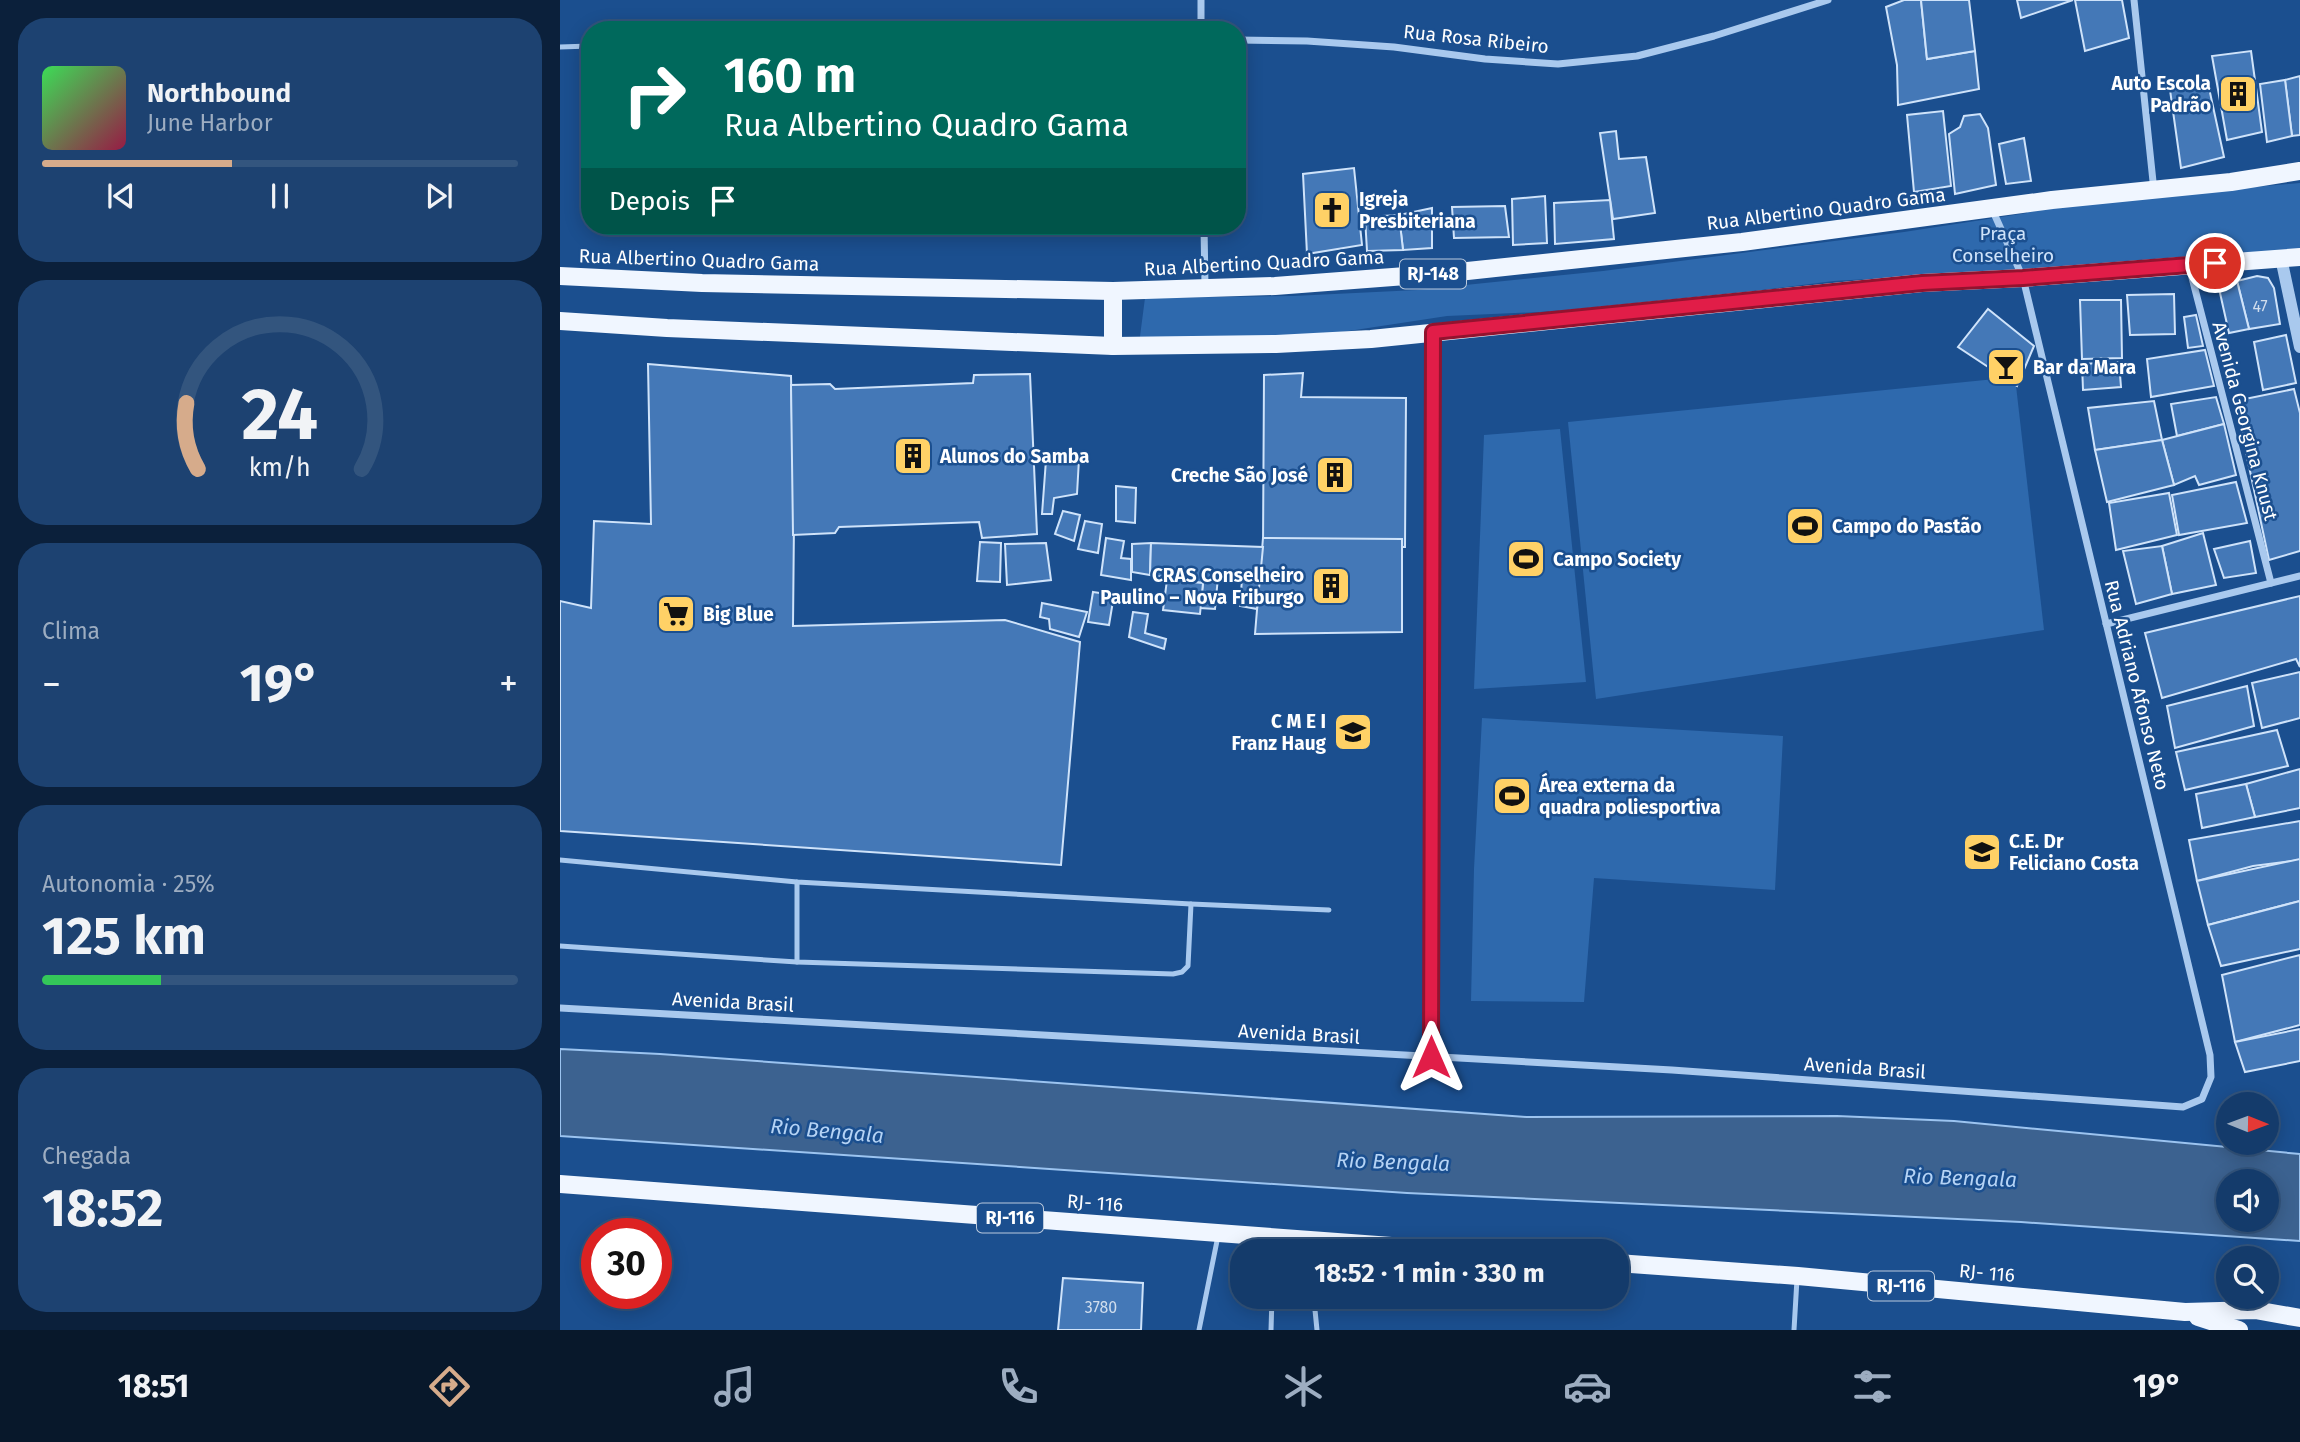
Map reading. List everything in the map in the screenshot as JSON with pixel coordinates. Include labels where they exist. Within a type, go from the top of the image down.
[{"type":"main road","name":"Rua Albertino Quadro Gama","points":[[560,276],[702,283],[1113,292],[1275,286],[1458,272],[1742,242],[2052,200],[2231,182],[2300,171]]},
{"type":"main road","points":[[560,321],[667,328],[1113,346],[1276,344],[1371,339],[1922,283],[2300,257]]},
{"type":"main road","points":[[1113,292],[1113,346]]},
{"type":"main road","name":"RJ- 116","points":[[560,1184],[1218,1233],[1249,1239]]},
{"type":"main road","name":"RJ- 116","points":[[1629,1264],[1798,1276],[2185,1312],[2255,1310],[2300,1318]]},
{"type":"main road","name":"RJ- 116","points":[[2185,1312],[2239,1330]]},
{"type":"street","points":[[1200,0],[1201,21]]},
{"type":"street","name":"Rua Rosa Ribeiro","points":[[1246,40],[1394,47],[1485,59],[1558,64],[1637,57],[1714,36],[1809,3],[1828,0]]},
{"type":"street","points":[[2134,0],[2154,191]]},
{"type":"street","name":"Rua Adriano Afonso Neto","points":[[1992,208],[2023,278],[2210,1055],[2211,1077],[2202,1099]]},
{"type":"street","points":[[1204,235],[1205,287]]},
{"type":"street","points":[[2281,258],[2300,347]]},
{"type":"street","name":"Avenida Georgina Knust","points":[[2188,266],[2271,583]]},
{"type":"street","points":[[1431,1057],[1433,332]]},
{"type":"street","points":[[2106,624],[2300,576]]},
{"type":"street","name":"Avenida Brasil","points":[[560,1008],[1672,1070],[2183,1107],[2202,1099]]},
{"type":"lane","points":[[560,47],[581,46]]},
{"type":"lane","points":[[560,860],[797,882],[1329,909]]},
{"type":"lane","points":[[797,882],[797,962]]},
{"type":"lane","points":[[560,946],[797,962],[1173,974],[1182,972],[1188,966],[1191,904]]},
{"type":"lane","points":[[1199,1330],[1218,1233]]},
{"type":"lane","points":[[1794,1330],[1798,1276]]},
{"type":"lane","points":[[1271,1330],[1272,1309]]},
{"type":"lane","points":[[1314,1309],[1317,1330]]},
{"type":"green space","name":"Praça Conselheiro","points":[[2300,183],[2300,249],[1834,281],[1649,304],[1447,316],[1296,339],[1139,344],[1145,298],[1293,296],[1417,290],[1603,271],[1904,232],[2027,213],[2026,207]]},
{"type":"green space","name":"Campo do Pastão","points":[[2015,377],[2044,630],[1596,699],[1568,422]]},
{"type":"green space","name":"Campo Society","points":[[1560,429],[1586,682],[1474,689],[1484,435]]},
{"type":"green space","points":[[1482,718],[1783,736],[1775,890],[1594,878],[1584,1002],[1471,1001],[1474,869]]},
{"type":"water","name":"Rio Bengala","points":[[560,1049],[1526,1117],[1837,1116],[1954,1121],[2216,1146],[2216,1155],[2279,1155],[2279,1152],[2300,1154],[2300,1241],[2021,1222],[1407,1193],[560,1136]]},
{"type":"building","points":[[1904,0],[1921,0],[1927,59],[1975,51],[1979,89],[1898,105],[1897,65],[1886,7]]},
{"type":"building","points":[[1921,0],[1969,0],[1975,51],[1927,59]]},
{"type":"building","points":[[2017,0],[2073,0],[2021,18]]},
{"type":"building","points":[[2075,0],[2122,0],[2129,38],[2085,51]]},
{"type":"building","name":"Auto Escola Padrão","points":[[2251,51],[2262,132],[2227,140],[2212,56]]},
{"type":"building","points":[[2300,76],[2300,135],[2292,136],[2285,80]]},
{"type":"building","points":[[2285,80],[2292,136],[2267,142],[2260,84]]},
{"type":"building","points":[[2209,88],[2224,157],[2181,168],[2170,90]]},
{"type":"building","points":[[1943,111],[1951,186],[1914,192],[1907,115]]},
{"type":"building","points":[[1980,114],[1988,128],[1996,185],[1955,194],[1949,134],[1960,127],[1964,116]]},
{"type":"building","points":[[1616,131],[1619,159],[1646,157],[1655,213],[1613,219],[1600,133]]},
{"type":"building","points":[[2024,138],[2031,181],[2006,184],[1999,144]]},
{"type":"building","name":"Igreja Presbiteriana","points":[[1354,168],[1362,245],[1307,254],[1303,174]]},
{"type":"building","points":[[1545,196],[1547,243],[1513,245],[1512,199]]},
{"type":"building","points":[[1610,200],[1614,239],[1555,244],[1554,203]]},
{"type":"building","points":[[1505,206],[1509,237],[1454,238],[1452,207]]},
{"type":"building","points":[[1432,208],[1432,248],[1403,250],[1399,215]]},
{"type":"building","points":[[1399,215],[1403,250],[1367,251],[1365,217]]},
{"type":"building","points":[[2257,276],[2268,278],[2274,288],[2280,324],[2249,329],[2237,281]]},
{"type":"building","points":[[2237,281],[2249,329],[2229,333],[2218,284]]},
{"type":"building","points":[[2174,294],[2175,334],[2130,335],[2127,295]]},
{"type":"building","points":[[2080,300],[2121,300],[2122,358],[2082,359]]},
{"type":"building","name":"Bar da Mara","points":[[1988,309],[2034,346],[2017,386],[1958,347]]},
{"type":"building","points":[[2196,315],[2203,346],[2188,348],[2184,317]]},
{"type":"building","points":[[2286,335],[2296,383],[2263,390],[2254,342]]},
{"type":"building","points":[[2205,350],[2214,386],[2151,397],[2147,359]]},
{"type":"building","points":[[2119,362],[2121,387],[2083,390],[2082,364]]},
{"type":"building","name":"Big Blue","points":[[648,364],[791,376],[793,626],[1005,620],[1080,642],[1061,865],[560,831],[560,601],[591,608],[594,521],[651,524]]},
{"type":"building","name":"Creche São José","points":[[1303,373],[1301,397],[1406,398],[1405,547],[1263,547],[1264,375]]},
{"type":"building","name":"Alunos do Samba","points":[[1030,374],[1037,534],[982,538],[979,522],[839,527],[835,533],[793,535],[791,385],[830,384],[835,389],[973,383],[974,375]]},
{"type":"building","points":[[2294,389],[2300,413],[2300,551],[2269,560],[2235,401]]},
{"type":"building","points":[[2216,397],[2224,424],[2177,436],[2171,404]]},
{"type":"building","points":[[2154,401],[2162,440],[2095,450],[2088,408]]},
{"type":"building","points":[[2224,424],[2236,475],[2199,485],[2195,476],[2174,485],[2162,440]]},
{"type":"building","points":[[2162,440],[2174,485],[2107,502],[2095,450]]},
{"type":"building","points":[[1079,459],[1077,494],[1054,498],[1052,514],[1042,514],[1046,460]]},
{"type":"building","points":[[2236,482],[2247,523],[2179,535],[2172,495]]},
{"type":"building","points":[[1116,486],[1136,488],[1135,523],[1116,521]]},
{"type":"building","points":[[2169,493],[2177,535],[2116,550],[2109,503]]},
{"type":"building","points":[[1063,511],[1080,515],[1074,541],[1055,534]]},
{"type":"building","points":[[1085,521],[1102,524],[1098,553],[1078,549]]},
{"type":"building","points":[[2203,533],[2216,585],[2172,594],[2162,546]]},
{"type":"building","points":[[1106,538],[1124,541],[1121,558],[1131,559],[1131,580],[1101,575]]},
{"type":"building","name":"CRAS Conselheiro Paulino – Nova Friburgo","points":[[1263,538],[1402,539],[1402,632],[1255,634]]},
{"type":"building","points":[[2250,541],[2256,573],[2224,578],[2214,549]]},
{"type":"building","points":[[980,542],[1001,543],[1000,582],[977,581]]},
{"type":"building","points":[[1046,543],[1051,580],[1007,585],[1005,544]]},
{"type":"building","points":[[1151,543],[1150,575],[1132,572],[1132,544]]},
{"type":"building","points":[[1151,543],[1263,547],[1257,609],[1240,606],[1242,579],[1218,577],[1215,609],[1200,608],[1203,583],[1150,575]]},
{"type":"building","points":[[2162,546],[2172,594],[2136,604],[2123,551]]},
{"type":"building","points":[[1167,580],[1203,583],[1200,614],[1163,610]]},
{"type":"building","points":[[1093,592],[1114,595],[1109,625],[1088,622]]},
{"type":"building","points":[[2300,596],[2300,667],[2296,659],[2162,698],[2145,633]]},
{"type":"building","points":[[1042,603],[1087,612],[1079,637],[1050,629],[1049,619],[1040,617]]},
{"type":"building","points":[[1133,612],[1148,614],[1145,633],[1166,639],[1164,649],[1129,637]]},
{"type":"building","points":[[2300,672],[2300,718],[2262,728],[2252,683]]},
{"type":"building","points":[[2247,686],[2254,726],[2175,748],[2167,706]]},
{"type":"building","points":[[2277,730],[2288,766],[2185,790],[2176,752]]},
{"type":"building","points":[[2300,769],[2300,808],[2255,817],[2246,784]]},
{"type":"building","points":[[2246,784],[2255,817],[2202,828],[2196,794]]},
{"type":"building","points":[[2300,821],[2300,860],[2253,866],[2197,881],[2189,840]]},
{"type":"building","points":[[2300,859],[2300,901],[2208,925],[2197,881]]},
{"type":"building","points":[[2300,901],[2300,949],[2221,966],[2208,925]]},
{"type":"building","points":[[2300,955],[2300,1025],[2235,1042],[2222,975]]},
{"type":"building","points":[[2300,1029],[2300,1061],[2245,1072],[2235,1042]]},
{"type":"building","points":[[1063,1278],[1143,1283],[1141,1330],[1058,1330]]},
{"type":"place","name":"Auto Escola Padrão","points":[[2238,94]]},
{"type":"place","name":"Igreja Presbiteriana","points":[[1332,210]]},
{"type":"place","name":"Bar da Mara","points":[[2006,367]]},
{"type":"place","name":"Alunos do Samba","points":[[913,456]]},
{"type":"place","name":"Creche São José","points":[[1335,475]]},
{"type":"place","name":"Campo do Pastão","points":[[1805,526]]},
{"type":"place","name":"Campo Society","points":[[1526,559]]},
{"type":"place","name":"CRAS Conselheiro Paulino – Nova Friburgo","points":[[1331,586]]},
{"type":"place","name":"Big Blue","points":[[676,614]]},
{"type":"place","name":"C M E I Franz Haug","points":[[1353,732]]},
{"type":"place","name":"Área externa da quadra poliesportiva","points":[[1512,796]]},
{"type":"place","name":"C.E. Dr Feliciano Costa","points":[[1982,852]]},
{"type":"route","points":[[1431,1057],[1433,332],[1922,283],[2215,263]]}]
